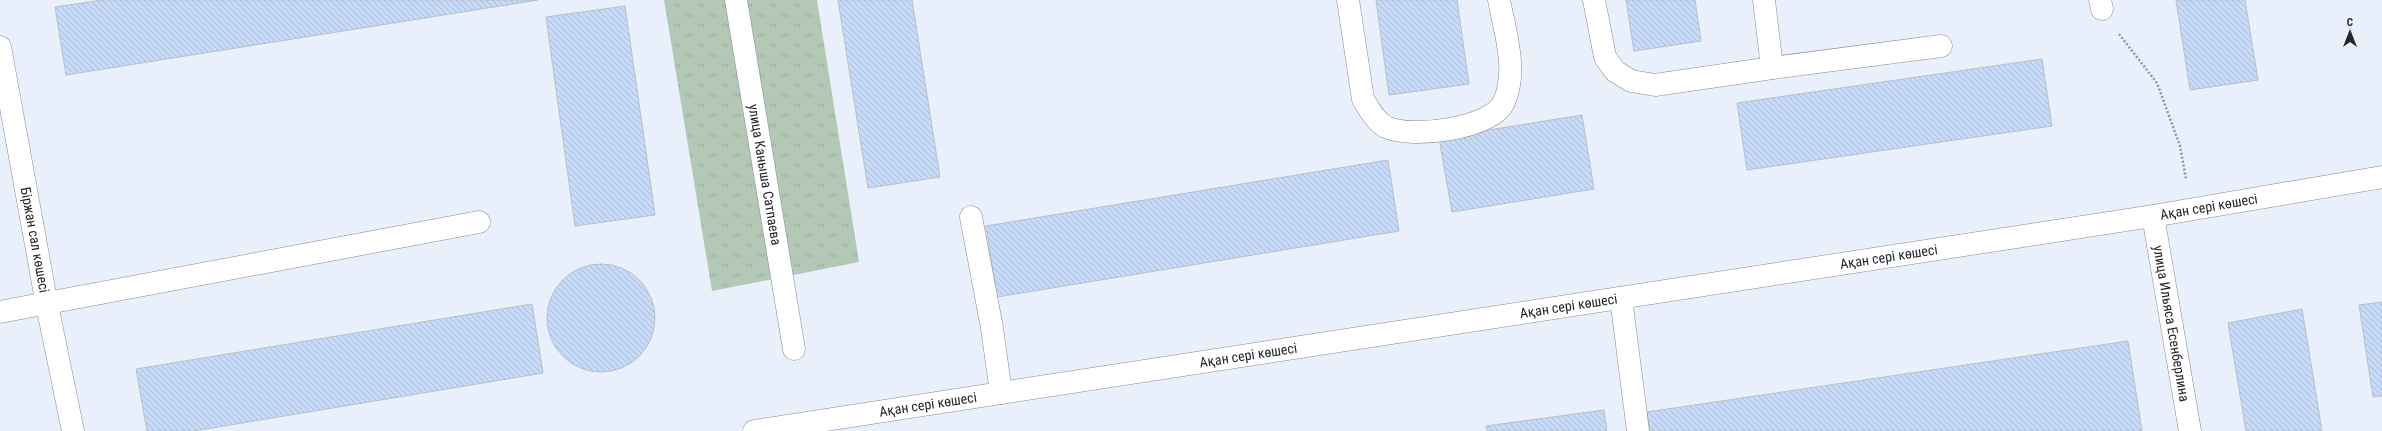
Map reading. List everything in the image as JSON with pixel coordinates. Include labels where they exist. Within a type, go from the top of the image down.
[{"type":"street","name":"улица Каныша Сатпаева","points":[[736,0],[794,349]]},
{"type":"street","points":[[1348,0],[1363,99],[1371,113],[1385,126],[1402,133],[1423,132],[1471,124],[1491,116],[1504,104],[1510,86],[1510,66],[1499,0]]},
{"type":"street","points":[[1594,0],[1605,57],[1615,71],[1631,81],[1655,85],[1941,46]]},
{"type":"street","points":[[1764,0],[1772,68]]},
{"type":"street","name":"Біржан сал көшесі","points":[[0,48],[47,305],[73,431]]},
{"type":"street","name":"Ақан сері көшесі","points":[[754,431],[2153,216],[2382,177]]},
{"type":"street","name":"улица Ильяса Есенберлина","points":[[2153,216],[2190,431]]},
{"type":"street","points":[[971,217],[992,328],[1001,393]]},
{"type":"street","points":[[0,312],[47,305],[479,222]]},
{"type":"street","points":[[1621,298],[1638,431]]},
{"type":"path","points":[[2101,5],[2157,83],[2180,146],[2192,209]]},
{"type":"green space","points":[[664,0],[817,0],[859,262],[712,291]]},
{"type":"building","points":[[102,0],[538,0],[66,75],[55,7]]},
{"type":"building","points":[[838,0],[912,0],[940,177],[868,188]]},
{"type":"building","points":[[1376,0],[1457,0],[1469,84],[1389,95]]},
{"type":"building","points":[[1626,0],[1695,0],[1701,41],[1634,51]]},
{"type":"building","points":[[2176,0],[2245,0],[2258,80],[2190,90]]},
{"type":"building","points":[[625,6],[655,215],[575,226],[546,17]]},
{"type":"building","points":[[2042,59],[2052,126],[1747,170],[1737,103]]},
{"type":"building","points":[[1582,115],[1594,189],[1452,212],[1439,138]]},
{"type":"building","points":[[1388,160],[1399,231],[997,297],[986,226]]},
{"type":"building","points":[[601,264],[622,268],[639,280],[651,297],[655,318],[651,339],[639,356],[622,368],[601,372],[580,368],[563,356],[551,339],[547,318],[551,297],[563,280],[580,268]]},
{"type":"building","points":[[2382,302],[2382,396],[2373,397],[2359,305]]},
{"type":"building","points":[[532,304],[543,373],[194,431],[147,431],[136,369]]},
{"type":"building","points":[[2302,309],[2322,431],[2246,431],[2228,323]]},
{"type":"building","points":[[2128,341],[2142,431],[1650,431],[1647,412]]},
{"type":"building","points":[[1604,410],[1607,431],[1487,431],[1486,426]]}]
